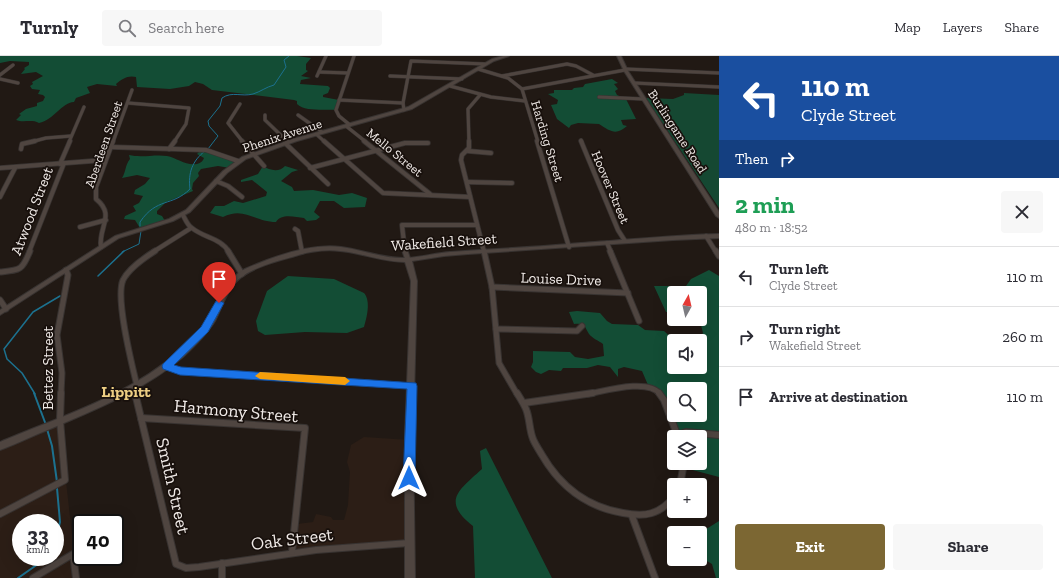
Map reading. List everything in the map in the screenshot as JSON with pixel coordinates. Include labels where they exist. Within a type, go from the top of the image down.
[{"type":"street","points":[[316,76],[326,56]]},
{"type":"street","points":[[354,56],[339,100],[403,103]]},
{"type":"street","name":"Phenix Avenue","points":[[0,313],[101,246],[125,234],[183,215],[238,161],[252,154],[319,133],[404,110],[502,56]]},
{"type":"street","name":"Burlingame Road","points":[[620,57],[625,70],[719,216]]},
{"type":"street","points":[[404,110],[403,103],[411,61],[485,64]]},
{"type":"street","points":[[502,76],[567,64],[576,66],[593,76]]},
{"type":"street","points":[[0,75],[13,65]]},
{"type":"street","name":"Harding Street","points":[[478,69],[502,76],[518,84],[522,89],[569,246]]},
{"type":"street","points":[[522,89],[625,70],[719,73]]},
{"type":"street","points":[[319,72],[348,73]]},
{"type":"street","points":[[390,76],[462,79]]},
{"type":"street","points":[[0,79],[18,83]]},
{"type":"street","points":[[634,83],[719,88]]},
{"type":"street","points":[[450,86],[480,95],[525,101]]},
{"type":"street","name":"Aberdeen Street","points":[[106,220],[104,206],[96,199],[96,187],[132,90]]},
{"type":"street","points":[[468,151],[468,109],[480,95]]},
{"type":"street","points":[[599,97],[644,98]]},
{"type":"street","name":"Mello Street","points":[[339,100],[336,114],[377,151],[430,194]]},
{"type":"street","points":[[128,103],[185,107],[190,110],[182,131],[169,149]]},
{"type":"street","points":[[240,104],[228,123],[252,154],[264,166]]},
{"type":"street","name":"Atwood Street","points":[[0,272],[19,270],[26,261],[71,136],[84,107]]},
{"type":"street","points":[[298,115],[319,133],[345,160]]},
{"type":"street","points":[[266,116],[265,120],[310,168],[328,184]]},
{"type":"street","points":[[21,149],[22,144],[38,139],[71,136]]},
{"type":"street","name":"Hoover Street","points":[[581,140],[618,230],[625,241]]},
{"type":"street","points":[[310,168],[409,142],[428,143]]},
{"type":"street","points":[[110,147],[209,151],[238,161]]},
{"type":"street","points":[[492,153],[468,151],[461,157],[492,287],[501,367],[524,403],[536,445],[551,470],[563,484],[596,506],[632,516],[650,515],[667,504]]},
{"type":"street","points":[[0,168],[105,160]]},
{"type":"street","name":"Mello Street","points":[[345,160],[383,193],[470,197]]},
{"type":"street","points":[[0,198],[15,168]]},
{"type":"street","points":[[216,181],[227,184],[234,192],[242,197]]},
{"type":"street","points":[[467,182],[512,183]]},
{"type":"street","points":[[183,215],[191,228],[222,243],[231,254],[242,274]]},
{"type":"street","points":[[80,227],[106,220],[100,243],[101,246]]},
{"type":"street","points":[[410,578],[409,436],[412,386],[411,321],[414,281],[404,243],[402,225],[476,225]]},
{"type":"street","name":"Smith Street","points":[[179,566],[176,564],[141,418],[124,322],[121,286],[133,267],[191,228]]},
{"type":"street","points":[[295,229],[298,231],[302,252]]},
{"type":"street","name":"Wakefield Street","points":[[0,446],[135,387],[167,366],[205,329],[212,319],[228,286],[242,274],[302,252],[332,249],[384,259],[408,260],[439,255],[684,236],[719,236]]},
{"type":"street","points":[[706,236],[719,256]]},
{"type":"street","points":[[607,243],[639,321]]},
{"type":"street","name":"Bettez Street","points":[[0,514],[65,480],[60,420],[62,373],[57,335],[68,274],[66,270]]},
{"type":"street","name":"Louise Drive","points":[[492,287],[628,293]]},
{"type":"street","points":[[0,300],[6,310]]},
{"type":"street","points":[[496,329],[577,331],[582,326]]},
{"type":"street","points":[[167,366],[180,371],[412,386]]},
{"type":"street","points":[[524,403],[579,396],[628,387],[648,386],[654,389],[667,405],[676,430]]},
{"type":"street","name":"Harmony Street","points":[[141,418],[304,428],[292,552]]},
{"type":"street","points":[[707,434],[719,435]]},
{"type":"street","points":[[632,516],[655,578]]},
{"type":"street","name":"Oak Street","points":[[179,566],[191,567],[222,564],[292,552],[375,544],[409,543]]},
{"type":"street","points":[[33,578],[73,554],[76,578]]},
{"type":"street","points":[[222,564],[222,578]]},
{"type":"shaded area","points":[[59,420],[72,534],[72,566],[76,566],[77,578],[0,578],[0,446]]},
{"type":"shaded area","points":[[364,437],[409,440],[409,542],[293,550],[297,524],[313,522],[316,514],[331,517],[333,520],[344,520],[348,505],[350,472],[347,462],[351,445]]},
{"type":"green space","points":[[0,56],[297,56],[311,58],[306,64],[306,70],[308,71],[301,76],[311,78],[301,80],[300,84],[328,86],[330,88],[328,93],[323,95],[323,97],[339,100],[336,110],[310,109],[301,107],[297,104],[297,101],[294,100],[212,90],[203,84],[195,82],[189,86],[170,89],[137,87],[136,77],[130,77],[125,78],[116,84],[117,86],[97,84],[87,87],[90,93],[76,98],[74,102],[65,105],[49,119],[39,123],[33,121],[19,121],[16,120],[21,115],[19,114],[26,109],[37,106],[37,103],[43,101],[45,97],[38,94],[40,90],[32,89],[30,86],[33,84],[32,82],[43,76],[36,72],[21,74],[25,69],[24,68],[29,65],[29,62],[10,61],[0,63]]},
{"type":"green space","points":[[612,79],[618,83],[614,84],[618,89],[615,91],[617,95],[626,99],[636,119],[621,120],[623,125],[627,126],[623,129],[616,132],[606,129],[599,124],[578,123],[571,125],[569,128],[557,119],[551,105],[557,104],[558,100],[548,94],[554,93],[554,90],[572,90],[574,88],[583,87],[585,84]]},
{"type":"green space","points":[[684,93],[719,95],[719,208],[646,98],[673,99],[684,95]]},
{"type":"green space","points":[[201,150],[238,160],[230,168],[218,166],[201,169],[198,173],[199,176],[193,183],[193,191],[166,202],[157,211],[157,214],[162,216],[165,221],[140,228],[135,220],[124,219],[125,216],[136,211],[133,206],[139,203],[143,196],[134,194],[135,190],[145,184],[150,178],[137,175],[122,178],[130,159],[129,155],[167,156],[185,163],[197,164],[202,162],[204,158],[197,154]]},
{"type":"green space","points":[[263,166],[275,170],[285,166],[298,170],[308,167],[292,172],[281,181],[292,187],[294,191],[313,190],[339,195],[352,193],[367,198],[365,207],[344,208],[334,201],[320,201],[314,212],[320,217],[316,220],[307,221],[304,218],[288,216],[281,217],[276,222],[237,213],[223,217],[210,213],[215,206],[224,206],[234,201],[243,203],[266,196],[267,192],[252,180],[241,182],[241,180],[258,174]]},
{"type":"green space","points":[[709,270],[719,276],[719,477],[693,470],[707,470],[707,430],[675,430],[672,422],[707,422],[707,382],[667,382],[667,407],[665,402],[648,385],[642,371],[624,367],[618,369],[618,377],[610,367],[598,365],[587,368],[563,368],[561,371],[549,370],[541,374],[536,372],[531,367],[533,362],[533,351],[570,352],[575,357],[588,359],[604,356],[603,344],[590,335],[583,325],[574,324],[569,312],[577,311],[600,313],[612,324],[638,325],[645,330],[664,331],[667,334],[667,374],[707,374],[707,334],[702,334],[701,326],[707,326],[707,286],[686,286],[691,279]]},
{"type":"green space","points":[[288,276],[334,279],[364,293],[368,305],[364,327],[347,333],[305,332],[265,335],[258,331],[256,321],[267,291]]},
{"type":"green space","points":[[654,286],[667,286],[667,312],[666,312]]},
{"type":"green space","points":[[486,448],[552,578],[475,578],[473,526],[463,517],[458,510],[456,503],[457,496],[466,483],[482,469],[480,451]]},
{"type":"green space","points":[[719,521],[719,578],[716,578],[712,564],[707,561],[707,529]]},
{"type":"waterway","points":[[208,149],[218,136],[209,126],[208,121],[220,106],[222,98],[233,94],[253,94],[274,85],[286,67],[284,60],[289,56]]},
{"type":"waterway","points":[[140,226],[140,222],[152,209],[183,195],[190,189],[190,173],[194,163],[205,151]]},
{"type":"waterway","points":[[124,251],[139,244],[141,231]]},
{"type":"waterway","points":[[98,276],[124,251]]},
{"type":"waterway","points":[[35,394],[22,373],[7,359],[4,349],[33,312],[60,296]]},
{"type":"waterway","points":[[34,393],[46,425]]},
{"type":"waterway","points":[[47,429],[52,446],[57,482]]},
{"type":"waterway","points":[[57,488],[59,514]]},
{"type":"waterway","points":[[18,578],[35,566]]},
{"type":"slow traffic","points":[[260,376],[345,381]]},
{"type":"district","name":"Lippitt","points":[[126,391]]},
{"type":"route","points":[[219,303],[212,319],[205,329],[167,366],[180,371],[412,386],[409,436],[409,478]]}]
